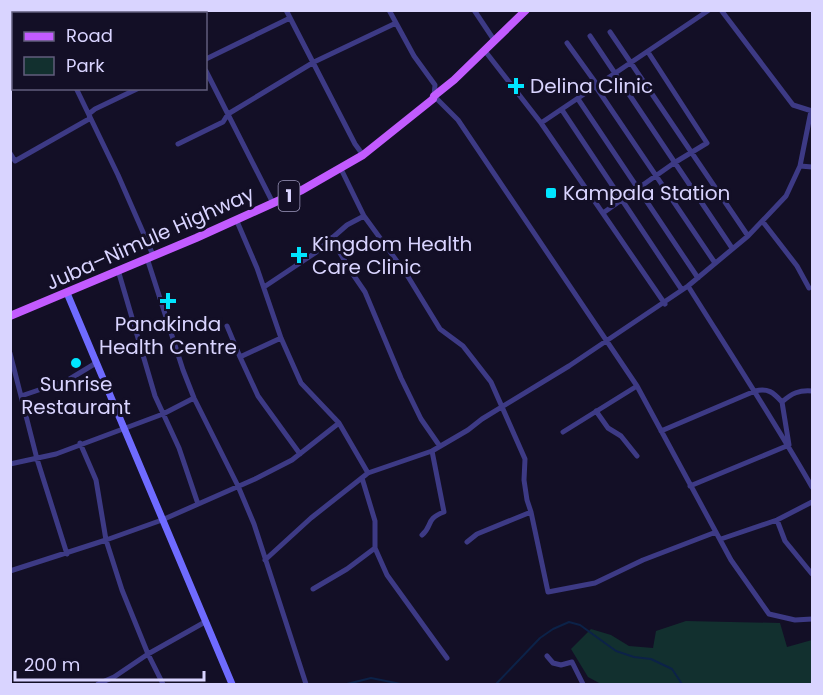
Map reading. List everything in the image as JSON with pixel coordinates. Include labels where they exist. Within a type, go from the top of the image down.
[{"type":"main road","name":"Juba–Nimule Highway","points":[[10,316],[273,203],[341,169],[363,155],[433,99],[526,10]]},
{"type":"street","points":[[286,10],[355,144],[363,155]]},
{"type":"street","points":[[389,10],[414,56],[435,85],[434,96],[458,120],[637,386],[721,539],[730,560],[769,614],[795,620],[813,620]]},
{"type":"street","points":[[474,10],[494,40]]},
{"type":"street","points":[[541,123],[709,10]]},
{"type":"street","points":[[266,560],[311,518],[368,473],[432,451],[665,304],[748,236],[786,196],[800,166],[812,111],[793,105],[721,10]]},
{"type":"street","points":[[207,58],[290,18]]},
{"type":"street","points":[[178,144],[223,122],[228,114],[314,62],[396,23]]},
{"type":"street","points":[[610,32],[748,236]]},
{"type":"street","points":[[590,36],[732,248]]},
{"type":"street","points":[[567,43],[715,263]]},
{"type":"street","points":[[485,51],[541,123],[665,304]]},
{"type":"street","points":[[603,213],[690,152],[707,143],[648,52]]},
{"type":"street","points":[[207,73],[273,203]]},
{"type":"street","points":[[77,90],[118,176],[150,256],[163,312],[194,398],[254,524],[306,684]]},
{"type":"street","points":[[10,153],[15,161],[89,118],[90,113],[95,109],[136,90]]},
{"type":"street","points":[[578,99],[698,278]]},
{"type":"street","points":[[562,110],[682,290]]},
{"type":"street","points":[[800,166],[813,167]]},
{"type":"street","points":[[341,169],[364,216],[407,275],[440,330],[463,346],[491,382],[525,459],[524,480],[527,500],[548,592],[595,583],[643,560],[716,532]]},
{"type":"street","points":[[264,287],[315,253],[347,225],[364,216]]},
{"type":"street","points":[[236,219],[264,287],[281,338],[301,383],[339,423],[368,473]]},
{"type":"street","points":[[763,222],[810,287]]},
{"type":"street","points":[[331,238],[365,292],[420,419],[439,446]]},
{"type":"street","points":[[118,270],[155,396],[179,448],[198,504]]},
{"type":"street","points":[[688,286],[813,487]]},
{"type":"street","points":[[67,292],[232,684]]},
{"type":"street","points":[[227,326],[258,396],[300,454]]},
{"type":"street","points":[[240,357],[281,338]]},
{"type":"street","points":[[10,353],[37,459],[67,554]]},
{"type":"street","points":[[21,396],[68,380],[96,363]]},
{"type":"street","points":[[562,432],[637,386]]},
{"type":"street","points":[[661,431],[755,391],[766,389],[774,393],[782,402],[789,445]]},
{"type":"street","points":[[782,402],[793,393],[813,390]]},
{"type":"street","points":[[10,464],[56,454],[80,443],[163,414],[194,398]]},
{"type":"street","points":[[596,411],[608,428],[621,436],[637,456]]},
{"type":"street","points":[[10,571],[67,554],[162,520],[198,504],[275,469],[300,454],[339,423]]},
{"type":"street","points":[[80,443],[96,480],[106,540],[122,590],[163,684]]},
{"type":"street","points":[[690,486],[789,445]]},
{"type":"street","points":[[422,535],[426,532],[430,520],[435,515],[444,512],[432,451]]},
{"type":"street","points":[[362,478],[375,521],[375,548],[387,575],[447,658]]},
{"type":"street","points":[[721,539],[777,520],[813,502]]},
{"type":"street","points":[[467,542],[477,534],[531,512]]},
{"type":"street","points":[[777,520],[785,541],[813,574]]},
{"type":"street","points":[[313,589],[347,569],[375,548]]},
{"type":"street","points":[[98,684],[114,677],[148,654],[205,622]]},
{"type":"street","points":[[547,656],[553,663],[561,665],[572,662],[583,684]]},
{"type":"street","points":[[114,677],[117,684]]},
{"type":"green space","points":[[686,621],[780,623],[787,647],[812,640],[812,684],[601,684],[588,677],[571,649],[591,629],[611,635],[629,646],[653,648],[656,631]]},
{"type":"waterway","points":[[496,684],[540,638],[569,622],[580,625],[616,651],[634,657],[651,659],[672,669],[682,684]]},
{"type":"waterway","points":[[347,684],[371,678],[401,684]]},
{"type":"place","name":"Delina Clinic","points":[[516,86]]},
{"type":"place","name":"Kampala Station","points":[[551,193]]},
{"type":"place","name":"Kingdom Health Care Clinic","points":[[299,255]]},
{"type":"place","name":"Panakinda Health Centre","points":[[168,301]]},
{"type":"place","name":"Sunrise Restaurant","points":[[76,363]]}]
